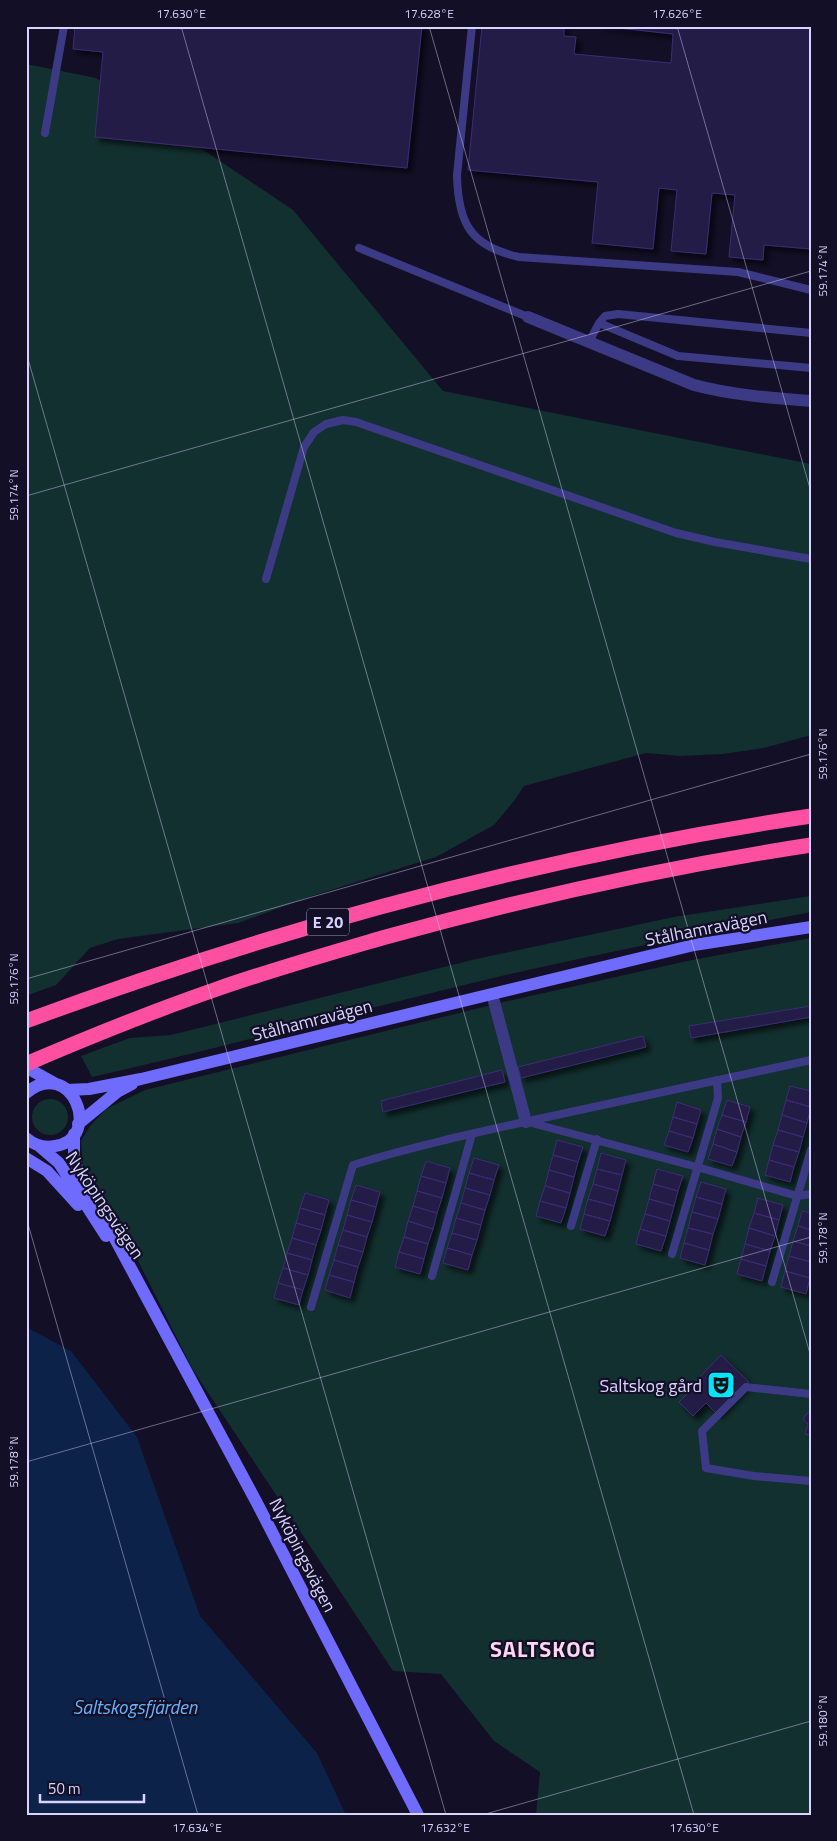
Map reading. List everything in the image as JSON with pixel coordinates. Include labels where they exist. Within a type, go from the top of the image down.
[{"type":"highway","name":"E 20","points":[[26,1021],[81,1000],[206,958],[443,890],[580,858],[751,825],[811,816]]},
{"type":"highway","name":"E 20","points":[[26,1065],[104,1031],[218,988],[449,919],[586,887],[755,853],[811,845]]},
{"type":"main road","name":"Stålhamravägen","points":[[26,1093],[39,1085],[49,1084],[89,1089],[141,1079],[694,945],[811,928]]},
{"type":"main road","points":[[26,1065],[29,1069],[63,1087]]},
{"type":"main road","name":"Stålhamravägen","points":[[38,1145],[47,1147],[66,1142],[76,1129],[117,1092],[141,1079]]},
{"type":"main road","name":"Nyköpingsvägen","points":[[63,1087],[77,1102],[80,1110],[74,1155],[77,1168],[156,1312],[418,1815]]},
{"type":"main road","name":"Nyköpingsvägen","points":[[26,1138],[38,1145],[59,1163],[156,1312]]},
{"type":"main road","points":[[26,1158],[46,1171],[105,1235]]},
{"type":"street","points":[[528,318],[702,387],[744,395],[811,401]]},
{"type":"street","points":[[492,994],[526,1122]]},
{"type":"lane","points":[[45,134],[64,26]]},
{"type":"lane","points":[[472,26],[457,175],[462,218],[478,238],[498,251],[519,258],[738,272],[811,290]]},
{"type":"lane","points":[[359,248],[528,318]]},
{"type":"lane","points":[[589,342],[605,316],[618,314],[811,333]]},
{"type":"lane","points":[[599,323],[678,356],[811,368]]},
{"type":"lane","points":[[266,579],[304,447],[320,427],[334,421],[343,420],[374,428],[676,533],[715,542],[811,558]]},
{"type":"lane","points":[[311,1307],[353,1165],[402,1150],[811,1060]]},
{"type":"lane","points":[[672,1254],[718,1098],[717,1080]]},
{"type":"lane","points":[[526,1122],[697,1167],[797,1196],[811,1194]]},
{"type":"lane","points":[[432,1276],[472,1134]]},
{"type":"lane","points":[[571,1226],[597,1140]]},
{"type":"lane","points":[[772,1282],[811,1150]]},
{"type":"lane","points":[[811,1394],[746,1387],[702,1431],[706,1468],[754,1476],[811,1481]]},
{"type":"green space","points":[[26,64],[96,78],[293,210],[443,391],[811,464],[811,735],[764,748],[723,754],[680,756],[646,753],[524,786],[494,825],[436,857],[315,895],[238,923],[118,939],[90,948],[56,985],[26,996]]},
{"type":"green space","points":[[811,896],[811,912],[529,970],[92,1077],[81,1056],[130,1038],[171,1035],[476,959],[674,917]]},
{"type":"green space","points":[[811,938],[811,1815],[536,1815],[540,1772],[494,1741],[441,1674],[393,1671],[193,1370],[123,1231],[83,1165],[81,1141],[90,1126],[106,1109],[145,1090],[508,1001],[692,960]]},
{"type":"green space","points":[[50,1099],[57,1100],[63,1104],[67,1110],[67,1124],[63,1130],[57,1134],[50,1135],[43,1134],[37,1130],[33,1124],[32,1117],[33,1110],[37,1104],[43,1100]]},
{"type":"water","name":"Saltskogsfjärden","points":[[26,1327],[71,1351],[137,1437],[200,1616],[317,1753],[346,1815],[26,1815]]},
{"type":"building","points":[[75,26],[422,26],[407,168],[95,137],[103,52],[73,49]]},
{"type":"building","points":[[482,26],[564,26],[564,36],[576,37],[574,54],[671,63],[673,34],[600,26],[811,26],[811,249],[764,245],[763,260],[729,257],[735,195],[712,193],[706,254],[671,251],[677,190],[659,188],[653,249],[592,243],[598,182],[468,170]]},
{"type":"building","points":[[811,1006],[811,1017],[691,1038],[689,1026]]},
{"type":"building","points":[[643,1036],[646,1047],[521,1078],[518,1067]]},
{"type":"building","points":[[502,1070],[505,1082],[383,1112],[381,1101]]},
{"type":"building","points":[[790,1086],[811,1091],[811,1107],[786,1100]]},
{"type":"building","points":[[727,1100],[750,1107],[746,1122],[722,1115]]},
{"type":"building","points":[[786,1100],[811,1107],[807,1123],[782,1115]]},
{"type":"building","points":[[677,1102],[701,1110],[697,1124],[673,1117]]},
{"type":"building","points":[[722,1115],[746,1122],[741,1137],[717,1129]]},
{"type":"building","points":[[782,1115],[807,1123],[803,1137],[778,1130]]},
{"type":"building","points":[[673,1117],[697,1124],[693,1138],[669,1131]]},
{"type":"building","points":[[717,1129],[741,1137],[737,1152],[713,1144]]},
{"type":"building","points":[[778,1130],[803,1137],[799,1152],[773,1145]]},
{"type":"building","points":[[669,1131],[693,1138],[688,1152],[664,1145]]},
{"type":"building","points":[[557,1140],[583,1147],[578,1162],[553,1155]]},
{"type":"building","points":[[713,1144],[737,1152],[732,1166],[708,1159]]},
{"type":"building","points":[[773,1145],[799,1152],[794,1167],[769,1160]]},
{"type":"building","points":[[601,1153],[626,1160],[622,1175],[597,1169]]},
{"type":"building","points":[[553,1155],[578,1162],[574,1177],[549,1170]]},
{"type":"building","points":[[474,1158],[499,1165],[494,1180],[469,1173]]},
{"type":"building","points":[[769,1160],[794,1167],[790,1182],[765,1175]]},
{"type":"building","points":[[426,1161],[450,1168],[446,1183],[421,1176]]},
{"type":"building","points":[[597,1169],[622,1175],[618,1191],[593,1184]]},
{"type":"building","points":[[657,1169],[683,1176],[678,1191],[653,1184]]},
{"type":"building","points":[[549,1170],[574,1177],[570,1193],[545,1186]]},
{"type":"building","points":[[469,1173],[494,1180],[490,1195],[465,1188]]},
{"type":"building","points":[[421,1176],[446,1183],[442,1198],[417,1191]]},
{"type":"building","points":[[701,1182],[726,1189],[722,1204],[696,1197]]},
{"type":"building","points":[[593,1184],[618,1191],[614,1206],[588,1199]]},
{"type":"building","points":[[653,1184],[678,1191],[674,1206],[649,1199]]},
{"type":"building","points":[[356,1185],[380,1192],[376,1207],[351,1200]]},
{"type":"building","points":[[545,1186],[570,1193],[566,1208],[540,1201]]},
{"type":"building","points":[[465,1188],[490,1195],[485,1210],[461,1203]]},
{"type":"building","points":[[417,1191],[442,1198],[437,1213],[413,1206]]},
{"type":"building","points":[[305,1193],[329,1200],[325,1215],[300,1208]]},
{"type":"building","points":[[696,1197],[722,1204],[718,1219],[692,1212]]},
{"type":"building","points":[[758,1198],[783,1205],[779,1220],[754,1213]]},
{"type":"building","points":[[588,1199],[614,1206],[610,1221],[584,1214]]},
{"type":"building","points":[[649,1199],[674,1206],[670,1221],[645,1214]]},
{"type":"building","points":[[351,1200],[376,1207],[372,1222],[347,1215]]},
{"type":"building","points":[[540,1201],[566,1208],[561,1223],[536,1216]]},
{"type":"building","points":[[461,1203],[485,1210],[481,1225],[456,1218]]},
{"type":"building","points":[[413,1206],[437,1213],[433,1229],[408,1221]]},
{"type":"building","points":[[300,1208],[325,1215],[321,1230],[296,1223]]},
{"type":"building","points":[[802,1211],[811,1213],[811,1230],[798,1226]]},
{"type":"building","points":[[692,1212],[718,1219],[713,1234],[688,1228]]},
{"type":"building","points":[[754,1213],[779,1220],[775,1236],[749,1228]]},
{"type":"building","points":[[584,1214],[610,1221],[605,1236],[580,1229]]},
{"type":"building","points":[[645,1214],[670,1221],[666,1236],[640,1229]]},
{"type":"building","points":[[347,1215],[372,1222],[367,1237],[343,1230]]},
{"type":"building","points":[[456,1218],[481,1225],[477,1240],[452,1233]]},
{"type":"building","points":[[408,1221],[433,1229],[428,1244],[404,1237]]},
{"type":"building","points":[[296,1223],[321,1230],[316,1245],[292,1238]]},
{"type":"building","points":[[798,1226],[811,1230],[811,1246],[793,1241]]},
{"type":"building","points":[[688,1228],[713,1234],[709,1250],[684,1243]]},
{"type":"building","points":[[749,1228],[775,1236],[770,1251],[745,1244]]},
{"type":"building","points":[[640,1229],[666,1236],[661,1251],[636,1244]]},
{"type":"building","points":[[343,1230],[367,1237],[363,1252],[338,1245]]},
{"type":"building","points":[[452,1233],[477,1240],[472,1255],[447,1248]]},
{"type":"building","points":[[404,1237],[428,1244],[424,1259],[399,1252]]},
{"type":"building","points":[[292,1238],[316,1245],[312,1260],[287,1253]]},
{"type":"building","points":[[793,1241],[811,1246],[811,1262],[789,1256]]},
{"type":"building","points":[[684,1243],[709,1250],[705,1265],[680,1258]]},
{"type":"building","points":[[745,1244],[770,1251],[766,1266],[741,1259]]},
{"type":"building","points":[[338,1245],[363,1252],[358,1267],[334,1260]]},
{"type":"building","points":[[447,1248],[472,1255],[468,1270],[443,1263]]},
{"type":"building","points":[[399,1252],[424,1259],[420,1274],[395,1267]]},
{"type":"building","points":[[287,1253],[312,1260],[308,1275],[283,1268]]},
{"type":"building","points":[[789,1256],[811,1262],[810,1278],[785,1271]]},
{"type":"building","points":[[741,1259],[766,1266],[762,1281],[737,1274]]},
{"type":"building","points":[[334,1260],[358,1267],[354,1282],[329,1275]]},
{"type":"building","points":[[283,1268],[308,1275],[303,1290],[278,1283]]},
{"type":"building","points":[[785,1271],[810,1278],[806,1294],[781,1287]]},
{"type":"building","points":[[329,1275],[354,1282],[350,1298],[325,1290]]},
{"type":"building","points":[[278,1283],[303,1290],[299,1305],[274,1298]]},
{"type":"building","name":"Saltskog gård","points":[[721,1355],[749,1382],[718,1415],[706,1403],[693,1416],[679,1402],[695,1386],[693,1384]]},
{"type":"building","points":[[811,1413],[811,1436],[805,1434],[808,1424],[804,1421],[804,1417]]},
{"type":"place","name":"Saltskog gård","points":[[721,1385]]},
{"type":"district","name":"SALTSKOG","points":[[543,1649]]}]
